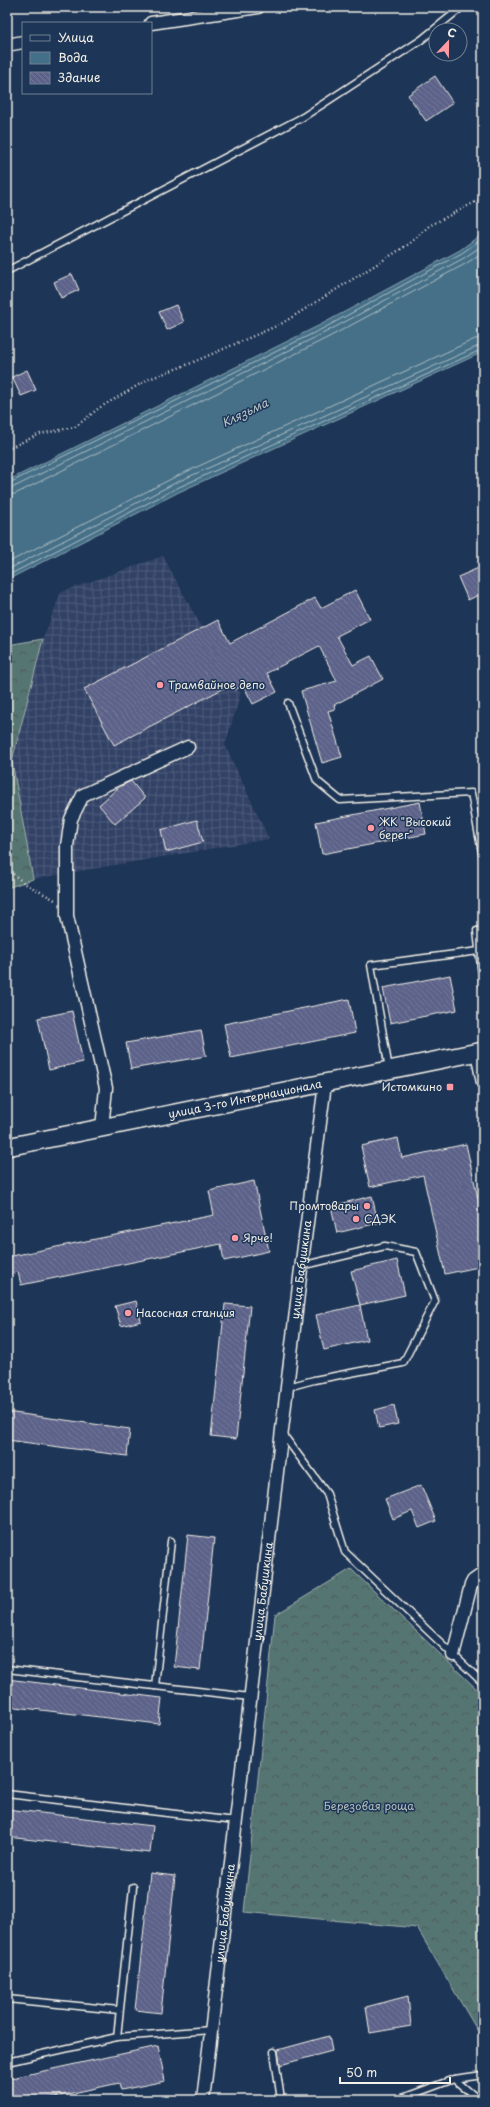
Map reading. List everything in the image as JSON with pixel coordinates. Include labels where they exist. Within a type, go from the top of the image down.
[{"type":"main road","name":"улица 3-го Интернационала","points":[[7,1147],[480,1052]]},
{"type":"street","points":[[152,23],[258,7]]},
{"type":"street","points":[[7,45],[22,42]]},
{"type":"street","points":[[102,1128],[106,1088],[67,916],[67,846],[71,819],[83,795],[188,747]]},
{"type":"street","points":[[480,1052],[483,1083]]},
{"type":"street","name":"улица Бабушкина","points":[[203,2100],[235,1821],[288,1387],[301,1266],[325,1084]]},
{"type":"street","points":[[453,1654],[471,1586],[473,1581],[483,1574]]},
{"type":"lane","points":[[7,271],[303,117],[421,40],[462,7]]},
{"type":"lane","points":[[288,703],[317,782],[340,800],[471,793],[483,858]]},
{"type":"lane","points":[[483,930],[477,931],[483,985]]},
{"type":"lane","points":[[390,1070],[372,965],[479,950]]},
{"type":"lane","points":[[288,1387],[314,1380],[404,1363],[435,1301],[416,1252],[384,1246],[301,1266]]},
{"type":"lane","points":[[282,1433],[327,1494],[345,1552],[483,1683]]},
{"type":"lane","points":[[155,1686],[171,1541]]},
{"type":"lane","points":[[7,1668],[250,1697]]},
{"type":"lane","points":[[7,1794],[235,1821]]},
{"type":"lane","points":[[116,2037],[133,1887]]},
{"type":"lane","points":[[7,1999],[119,2010]]},
{"type":"lane","points":[[7,2062],[116,2037],[211,2030]]},
{"type":"lane","points":[[274,2052],[281,2100]]},
{"type":"lane","points":[[397,2100],[454,2079],[483,2075]]},
{"type":"lane","points":[[454,2079],[479,2100]]},
{"type":"path","points":[[7,449],[40,434],[75,427],[99,408],[149,379],[189,364],[281,324],[409,244],[429,226],[483,198]]},
{"type":"path","points":[[7,869],[24,883],[56,900],[67,916]]},
{"type":"shaded area","name":"Трамвайное депо","points":[[163,556],[232,684],[241,693],[225,745],[269,839],[33,879],[12,761],[43,639],[61,592]]},
{"type":"green space","points":[[43,639],[12,761],[33,879],[7,888],[7,645]]},
{"type":"green space","name":"Березовая роща","points":[[351,1569],[483,1695],[483,2040],[417,1928],[244,1912],[275,1615]]},
{"type":"water","name":"Клязьма","points":[[483,233],[483,352],[179,492],[7,580],[7,481],[322,324],[460,250]]},
{"type":"building","points":[[435,76],[453,103],[426,121],[408,95]]},
{"type":"building","points":[[72,274],[79,290],[61,298],[54,282]]},
{"type":"building","points":[[176,305],[184,322],[167,330],[159,312]]},
{"type":"building","points":[[27,370],[36,390],[21,396],[12,377]]},
{"type":"building","points":[[483,566],[483,593],[468,600],[458,577]]},
{"type":"building","points":[[355,590],[370,619],[337,636],[353,665],[371,656],[383,679],[334,705],[335,709],[328,711],[342,757],[322,763],[301,691],[337,681],[319,646],[267,673],[277,692],[253,704],[243,685],[235,690],[232,684],[114,745],[84,689],[218,620],[230,643],[315,598],[321,608]]},
{"type":"building","points":[[131,781],[145,798],[115,824],[99,805],[119,787]]},
{"type":"building","name":"ЖК \"Высокий берег\"","points":[[420,802],[426,834],[322,854],[316,822]]},
{"type":"building","points":[[197,820],[203,842],[166,852],[161,830]]},
{"type":"building","points":[[450,975],[457,1010],[390,1023],[383,988]]},
{"type":"building","points":[[349,999],[355,1033],[231,1058],[224,1024]]},
{"type":"building","points":[[72,1011],[83,1062],[49,1070],[38,1018]]},
{"type":"building","points":[[201,1030],[206,1056],[131,1069],[126,1043]]},
{"type":"building","points":[[398,1138],[402,1158],[466,1144],[483,1221],[483,1266],[445,1274],[423,1175],[370,1187],[361,1146]]},
{"type":"building","points":[[254,1181],[269,1251],[224,1261],[221,1244],[21,1285],[18,1272],[7,1275],[7,1257],[214,1215],[209,1191]]},
{"type":"building","points":[[372,1196],[378,1223],[337,1233],[331,1206]]},
{"type":"building","points":[[397,1260],[405,1295],[360,1305],[351,1271]]},
{"type":"building","name":"Насосная станция","points":[[136,1301],[141,1321],[121,1326],[115,1306]]},
{"type":"building","points":[[225,1304],[250,1306],[236,1439],[211,1436]]},
{"type":"building","points":[[360,1305],[367,1340],[324,1350],[316,1315]]},
{"type":"building","points":[[394,1405],[398,1424],[379,1428],[375,1410]]},
{"type":"building","points":[[7,1412],[130,1429],[127,1456],[7,1440]]},
{"type":"building","points":[[421,1485],[436,1521],[419,1528],[412,1511],[393,1519],[385,1499]]},
{"type":"building","points":[[188,1535],[214,1538],[200,1670],[174,1667]]},
{"type":"building","points":[[7,1679],[162,1698],[159,1724],[7,1706]]},
{"type":"building","points":[[7,1809],[153,1826],[150,1853],[7,1837]]},
{"type":"building","points":[[150,1873],[175,1876],[161,2013],[135,2010]]},
{"type":"building","points":[[408,1996],[411,2026],[370,2033],[366,2007]]},
{"type":"building","points":[[329,2036],[332,2051],[280,2065],[278,2050]]},
{"type":"building","points":[[158,2046],[165,2081],[121,2090],[119,2083],[41,2100],[7,2100],[7,2079]]},
{"type":"place","name":"Трамвайное депо","points":[[160,685]]},
{"type":"place","name":"ЖК \"Высокий берег\"","points":[[371,828]]},
{"type":"place","name":"Истомкино","points":[[450,1087]]},
{"type":"place","name":"Промтовары","points":[[367,1206]]},
{"type":"place","name":"СДЭК","points":[[356,1219]]},
{"type":"place","name":"Ярче!","points":[[235,1238]]},
{"type":"place","name":"Насосная станция","points":[[128,1313]]}]
